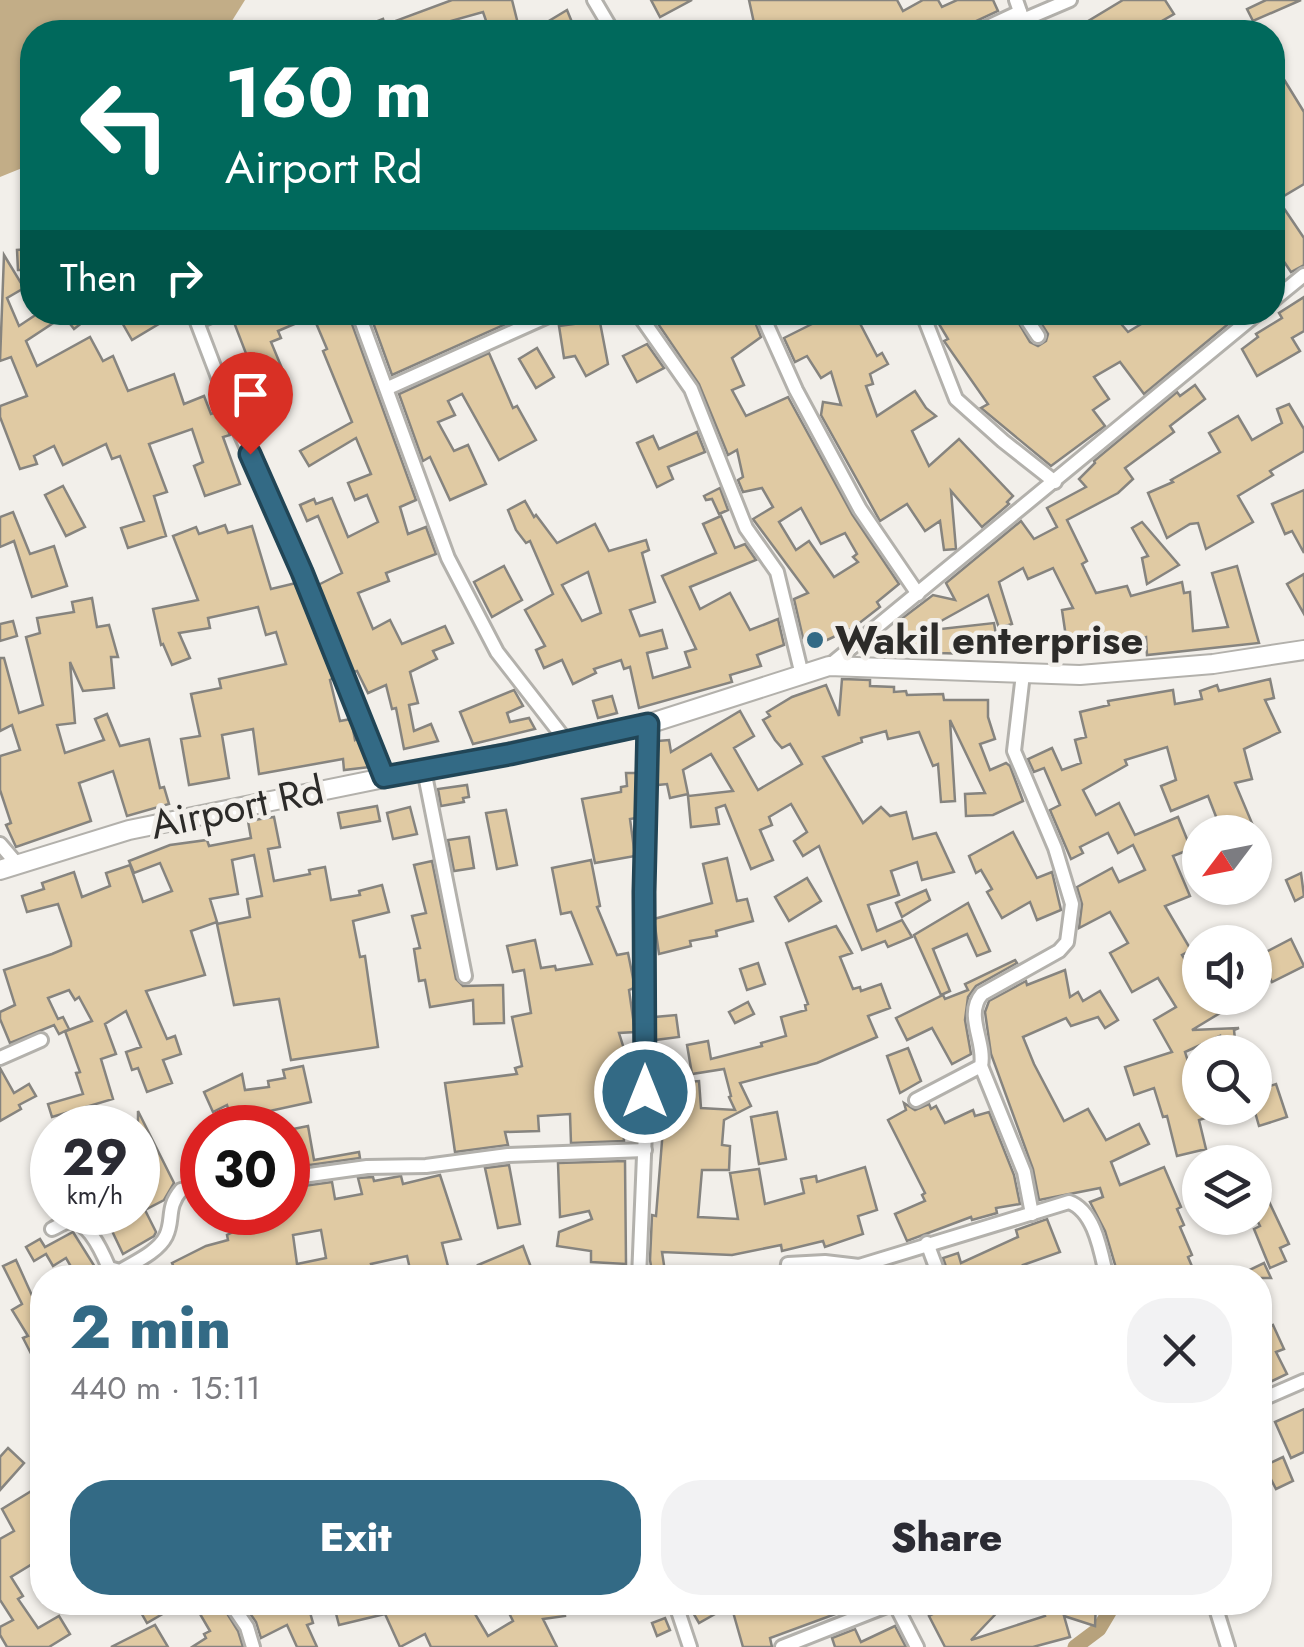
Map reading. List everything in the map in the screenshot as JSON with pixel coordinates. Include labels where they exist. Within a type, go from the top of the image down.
[{"type":"main road","name":"Airport Rd","points":[[8,867],[129,830],[648,724],[829,666],[1080,675],[1194,666],[1304,650]]},
{"type":"street","points":[[1020,11],[1070,0]]},
{"type":"street","points":[[1285,291],[1304,274]]},
{"type":"street","points":[[198,325],[384,777]]},
{"type":"street","points":[[363,325],[458,577],[497,652],[566,742]]},
{"type":"street","points":[[388,388],[528,325]]},
{"type":"street","points":[[646,325],[691,388],[746,528],[777,572],[802,675]]},
{"type":"street","points":[[767,325],[796,390],[860,509],[918,594]]},
{"type":"street","points":[[927,325],[956,399],[1055,482]]},
{"type":"street","points":[[1031,325],[1038,336]]},
{"type":"street","points":[[829,666],[1244,325]]},
{"type":"street","points":[[1024,674],[1014,752],[1055,848],[1072,904],[1071,926],[1068,942],[1060,951],[982,994],[974,1016],[984,1051],[981,1066],[1024,1172],[1032,1214]]},
{"type":"street","points":[[640,1265],[648,724]]},
{"type":"street","points":[[424,770],[465,976]]},
{"type":"street","points":[[0,844],[8,867]]},
{"type":"street","points":[[0,1058],[41,1040]]},
{"type":"street","points":[[916,1100],[981,1066]]},
{"type":"street","points":[[310,1175],[508,1155],[644,1150]]},
{"type":"street","points":[[130,1265],[164,1240],[168,1215],[180,1191]]},
{"type":"street","points":[[861,1265],[1069,1202],[1076,1204],[1095,1233],[1104,1265]]},
{"type":"street","points":[[91,1235],[108,1265]]},
{"type":"street","points":[[927,1243],[935,1265]]},
{"type":"street","points":[[788,1265],[850,1265]]},
{"type":"street","points":[[1272,1395],[1304,1381]]},
{"type":"street","points":[[238,1615],[253,1647]]},
{"type":"street","points":[[679,1615],[690,1647]]},
{"type":"street","points":[[782,1647],[863,1615]]},
{"type":"street","points":[[901,1615],[918,1647]]},
{"type":"street","points":[[1218,1615],[1228,1647]]},
{"type":"shaded area","points":[[0,0],[245,0],[232,20],[20,20],[20,169],[0,177]]},
{"type":"building","points":[[452,0],[512,0],[517,20],[486,20],[483,12],[454,20],[398,20]]},
{"type":"building","points":[[651,0],[692,0],[660,17]]},
{"type":"building","points":[[749,0],[897,0],[903,11],[923,0],[938,0],[942,7],[957,0],[993,0],[998,11],[978,20],[753,20]]},
{"type":"building","points":[[1123,0],[1165,0],[1174,14],[1164,20],[1090,20]]},
{"type":"building","points":[[1266,0],[1301,0],[1255,20],[1247,9]]},
{"type":"building","points":[[567,10],[571,20],[551,20]]},
{"type":"building","points":[[1285,81],[1304,112],[1304,184],[1285,195]]},
{"type":"building","points":[[1285,210],[1304,238],[1304,265],[1291,272],[1285,263]]},
{"type":"building","points":[[4,255],[20,281],[20,290],[7,298],[19,326],[50,325],[26,341],[37,366],[90,337],[103,361],[113,356],[128,391],[174,374],[184,404],[204,396],[211,414],[220,411],[230,435],[223,437],[240,484],[205,496],[194,466],[203,462],[192,429],[149,444],[167,492],[154,496],[166,536],[128,548],[121,528],[144,521],[120,456],[112,459],[106,444],[63,465],[54,446],[34,456],[37,464],[20,469],[0,417],[0,406],[27,396],[11,357],[0,361]]},
{"type":"building","points":[[1304,297],[1304,331],[1292,338],[1300,351],[1257,376],[1242,349],[1271,325],[1285,325],[1285,309]]},
{"type":"building","points":[[123,325],[157,325],[132,340]]},
{"type":"building","points":[[235,325],[292,325],[278,331],[281,338],[271,342],[286,378],[237,398],[224,365],[247,356]]},
{"type":"building","points":[[317,325],[352,325],[416,500],[400,507],[408,534],[426,527],[436,554],[386,573],[389,581],[358,593],[373,629],[390,620],[402,644],[445,626],[453,643],[433,651],[437,659],[410,672],[418,703],[409,705],[414,731],[431,724],[438,741],[404,749],[396,708],[392,709],[386,685],[368,693],[357,671],[353,672],[318,585],[342,573],[318,516],[307,521],[300,505],[332,498],[348,537],[378,522],[367,495],[355,500],[348,483],[371,474],[356,438],[309,466],[300,451],[352,422],[323,351],[327,349]]},
{"type":"building","points":[[374,325],[504,325],[392,375]]},
{"type":"building","points":[[600,325],[608,364],[586,376],[575,356],[564,358],[559,326]]},
{"type":"building","points":[[659,325],[756,325],[761,337],[732,358],[744,385],[732,390],[746,416],[788,397],[852,514],[899,584],[877,602],[880,607],[853,628],[812,647],[807,637],[803,638],[794,599],[808,593],[753,519],[773,507],[762,488],[743,492],[738,480],[743,477],[737,450],[728,455],[699,384]],"holes":[[[801,508],[821,544],[845,533],[858,562],[834,577],[809,541],[796,550],[779,522]]]},
{"type":"building","points":[[810,325],[861,325],[877,356],[882,353],[888,364],[870,374],[873,384],[866,386],[877,416],[915,391],[936,416],[912,431],[929,466],[959,439],[1013,496],[1009,504],[982,527],[951,491],[956,549],[944,550],[940,521],[925,531],[907,504],[880,521],[821,415],[823,402],[841,405],[831,372],[821,378],[807,356],[795,362],[784,338]]},
{"type":"building","points":[[940,325],[1020,325],[1030,342],[1038,346],[1048,334],[1042,325],[1122,325],[1128,332],[1139,325],[1227,325],[1144,394],[1120,362],[1094,377],[1109,399],[1093,410],[1105,426],[1051,466],[981,408],[988,404],[944,341],[948,339]]},
{"type":"building","points":[[647,344],[664,368],[637,382],[623,356]]},
{"type":"building","points":[[537,348],[554,377],[536,388],[519,359]]},
{"type":"building","points":[[489,353],[513,408],[517,406],[536,440],[499,460],[462,394],[448,401],[455,415],[438,422],[454,451],[468,445],[486,484],[450,500],[430,457],[423,461],[399,394]]},
{"type":"building","points":[[1195,385],[1205,399],[1170,426],[1174,432],[1125,468],[1133,479],[1118,493],[1067,520],[1087,561],[1082,564],[1096,593],[1127,586],[1131,596],[1182,582],[1184,593],[1190,592],[1193,631],[1228,627],[1212,573],[1237,566],[1259,643],[1147,655],[1146,637],[1108,647],[1103,632],[1066,637],[1062,610],[1073,608],[1053,568],[1028,579],[1023,568],[999,582],[1012,624],[999,628],[988,595],[923,631],[994,623],[997,641],[973,644],[973,654],[938,653],[938,639],[922,648],[904,645],[896,631],[900,620],[933,595],[955,600],[946,583],[1021,521],[1034,539],[1057,527],[1047,508],[1086,487],[1079,479],[1094,461],[1177,392],[1180,396]]},
{"type":"building","points":[[1289,404],[1304,429],[1304,451],[1238,496],[1253,522],[1206,549],[1198,523],[1167,538],[1148,493],[1220,452],[1209,433],[1238,416],[1252,440],[1282,423],[1277,409]]},
{"type":"building","points":[[697,432],[705,452],[668,467],[673,479],[657,487],[637,443],[653,436],[659,449]]},
{"type":"building","points":[[63,486],[85,527],[66,536],[45,495]]},
{"type":"building","points":[[720,488],[728,510],[719,514],[712,499],[706,500],[704,496]]},
{"type":"building","points":[[1304,490],[1304,553],[1292,531],[1285,534],[1272,504]]},
{"type":"building","points":[[525,501],[557,543],[595,524],[609,551],[646,540],[649,550],[642,553],[655,602],[630,610],[640,636],[662,630],[667,648],[647,653],[653,678],[690,667],[685,652],[696,649],[662,576],[716,553],[703,524],[721,516],[735,548],[745,544],[756,560],[690,587],[700,609],[730,593],[750,630],[778,619],[784,645],[757,655],[761,666],[730,675],[732,682],[639,708],[630,667],[624,669],[621,660],[594,669],[596,673],[573,684],[562,660],[544,668],[536,650],[545,646],[525,610],[553,594],[530,541],[526,543],[516,530],[508,510]],"holes":[[[588,572],[601,613],[582,621],[562,585]]]},
{"type":"building","points":[[13,512],[30,554],[54,546],[67,586],[32,597],[14,541],[0,547],[0,517]]},
{"type":"building","points":[[1142,522],[1179,565],[1147,584],[1142,558],[1148,556],[1132,528]]},
{"type":"building","points":[[225,525],[228,533],[252,526],[271,589],[296,583],[334,678],[330,680],[340,721],[351,719],[355,740],[358,738],[370,767],[344,770],[343,759],[259,774],[253,729],[222,735],[229,778],[189,785],[181,739],[200,736],[191,694],[221,688],[219,679],[286,664],[276,632],[266,635],[258,607],[208,618],[210,628],[179,633],[190,658],[172,665],[161,645],[153,609],[198,600],[173,536],[196,527],[199,534]]},
{"type":"building","points":[[504,566],[522,600],[492,617],[474,582]]},
{"type":"building","points":[[1304,574],[1304,614],[1287,584]]},
{"type":"building","points":[[92,598],[97,627],[109,625],[118,657],[111,657],[114,688],[83,691],[70,662],[75,723],[57,725],[65,753],[104,740],[95,719],[107,714],[120,746],[149,739],[160,788],[164,787],[169,804],[127,816],[113,771],[79,783],[91,821],[16,847],[6,825],[11,823],[0,790],[0,756],[20,750],[12,725],[0,731],[0,658],[4,658],[19,713],[43,705],[26,637],[40,633],[37,618],[74,612],[72,602]]},
{"type":"building","points":[[13,621],[17,636],[0,641],[0,624]]},
{"type":"building","points":[[842,679],[870,680],[870,686],[894,687],[894,692],[906,691],[907,695],[943,694],[944,700],[988,700],[988,717],[995,739],[980,744],[990,770],[1006,763],[1010,766],[1023,801],[993,815],[966,816],[965,794],[985,793],[950,720],[955,801],[941,802],[938,764],[933,766],[919,732],[888,739],[886,731],[861,738],[862,742],[823,757],[863,823],[881,807],[890,816],[906,812],[913,839],[936,833],[954,872],[922,880],[917,862],[891,871],[899,895],[868,905],[877,931],[902,920],[912,937],[888,947],[885,941],[862,950],[819,846],[803,856],[794,841],[807,832],[791,804],[769,817],[772,825],[760,830],[773,860],[751,869],[725,805],[716,808],[719,824],[691,827],[688,796],[733,791],[711,754],[683,770],[688,794],[670,798],[667,784],[657,785],[658,741],[669,740],[671,752],[740,711],[754,736],[734,748],[758,790],[802,764],[790,744],[782,748],[775,740],[763,720],[770,716],[767,712],[792,697],[826,685],[839,716]]},
{"type":"building","points":[[1270,679],[1274,698],[1265,700],[1280,732],[1244,749],[1252,779],[1235,783],[1249,815],[1215,815],[1208,796],[1171,811],[1161,786],[1176,780],[1167,747],[1125,760],[1127,765],[1083,790],[1096,815],[1119,803],[1135,835],[1178,817],[1182,852],[1173,856],[1182,877],[1182,899],[1165,906],[1182,935],[1182,1015],[1217,1015],[1192,1030],[1239,1028],[1234,1030],[1235,1035],[1182,1035],[1182,1125],[1200,1125],[1205,1145],[1182,1145],[1182,1155],[1177,1156],[1167,1116],[1163,1117],[1154,1088],[1134,1095],[1125,1067],[1172,1052],[1154,1020],[1176,1007],[1158,978],[1132,992],[1110,953],[1128,943],[1110,912],[1079,928],[1082,904],[1077,887],[1112,868],[1119,882],[1145,870],[1133,845],[1118,853],[1108,833],[1080,847],[1083,853],[1071,859],[1050,810],[1060,805],[1044,768],[1034,772],[1028,759],[1052,748],[1062,770],[1081,763],[1075,740],[1086,737],[1080,712],[1109,705],[1108,701],[1173,690],[1175,704],[1202,699],[1200,691],[1217,685],[1219,691]]},
{"type":"building","points":[[514,690],[523,706],[507,713],[510,722],[529,718],[535,729],[473,744],[460,712]]},
{"type":"building","points":[[612,696],[617,713],[598,718],[593,701]]},
{"type":"building","points":[[626,773],[637,773],[636,818],[630,819],[635,856],[595,863],[582,799],[621,792],[621,787],[627,786]]},
{"type":"building","points":[[467,785],[469,797],[463,798],[464,802],[441,806],[438,789]]},
{"type":"building","points":[[377,806],[380,821],[341,828],[338,813]]},
{"type":"building","points":[[410,807],[417,834],[393,839],[387,813]]},
{"type":"building","points":[[506,810],[517,865],[497,869],[486,813]]},
{"type":"building","points":[[274,817],[280,847],[268,849],[274,881],[325,867],[331,900],[360,895],[359,891],[382,885],[389,912],[353,921],[360,957],[365,956],[378,1047],[291,1060],[279,999],[234,1005],[217,924],[250,917],[247,899],[262,896],[254,855],[232,860],[238,894],[210,899],[217,922],[191,931],[205,975],[146,991],[167,1039],[175,1036],[181,1054],[163,1060],[172,1083],[147,1092],[138,1068],[132,1070],[126,1052],[141,1047],[126,1011],[105,1024],[116,1054],[101,1059],[113,1099],[93,1105],[48,1105],[83,1094],[76,1073],[80,1072],[65,1031],[59,1034],[54,1025],[10,1043],[0,1012],[15,1005],[4,970],[52,954],[71,946],[71,942],[58,904],[27,912],[22,896],[44,889],[42,883],[74,872],[82,897],[110,886],[106,873],[130,865],[143,902],[172,891],[160,863],[134,873],[129,861],[170,845],[207,840],[209,846],[251,838],[248,821]],"holes":[[[69,990],[75,1000],[79,997],[92,1021],[66,1031],[69,1029],[63,1017],[58,1019],[48,998]]]},
{"type":"building","points":[[1013,832],[1037,878],[1052,872],[1061,910],[1037,920],[1030,902],[1002,918],[987,892],[992,889],[981,870],[976,873],[969,856]]},
{"type":"building","points":[[469,837],[474,868],[454,871],[448,840]]},
{"type":"building","points":[[727,858],[737,901],[747,899],[753,921],[716,931],[717,936],[690,941],[691,946],[659,954],[654,919],[712,903],[703,864]]},
{"type":"building","points":[[591,860],[600,906],[597,907],[617,955],[628,953],[634,983],[629,990],[635,1032],[619,1033],[630,1068],[619,1071],[624,1141],[571,1143],[570,1114],[538,1116],[539,1131],[505,1132],[508,1145],[455,1152],[445,1083],[517,1074],[515,1068],[522,1066],[512,1017],[531,1013],[524,970],[513,972],[507,946],[535,940],[541,968],[555,966],[556,970],[592,964],[571,912],[561,914],[552,868]]},
{"type":"building","points":[[432,861],[456,979],[463,986],[503,985],[504,1023],[474,1024],[473,1000],[430,1007],[425,980],[419,981],[414,949],[420,948],[412,916],[426,913],[414,865]]},
{"type":"building","points":[[1301,873],[1304,896],[1295,901],[1286,880]]},
{"type":"building","points":[[807,878],[821,901],[789,921],[775,897]]},
{"type":"building","points":[[926,890],[930,900],[902,917],[896,903]]},
{"type":"building","points":[[968,903],[990,951],[977,956],[967,934],[933,949],[950,991],[941,995],[914,935]]},
{"type":"building","points":[[836,926],[852,953],[840,957],[853,989],[860,987],[861,991],[881,984],[890,1008],[868,1016],[877,1037],[817,1063],[740,1083],[751,1106],[724,1120],[722,1145],[730,1146],[729,1170],[702,1170],[698,1217],[738,1219],[730,1173],[759,1169],[765,1204],[804,1193],[801,1179],[816,1176],[817,1182],[865,1167],[877,1210],[858,1216],[863,1234],[825,1247],[823,1241],[782,1251],[781,1245],[732,1255],[662,1252],[664,1265],[651,1265],[652,1215],[656,1216],[665,1104],[676,1104],[675,1083],[699,1081],[701,1108],[735,1110],[724,1069],[692,1074],[687,1045],[708,1041],[711,1059],[786,1036],[781,1017],[806,1010],[808,1004],[786,943]]},
{"type":"building","points":[[1291,939],[1304,966],[1272,982],[1272,949]]},
{"type":"building","points":[[1015,960],[1017,963],[976,986],[968,997],[965,1020],[971,1054],[952,1064],[932,1028],[907,1040],[896,1018],[943,995],[945,999],[968,990],[965,984]]},
{"type":"building","points":[[758,963],[765,984],[747,990],[740,969]]},
{"type":"building","points":[[1065,970],[1070,997],[1078,992],[1083,1001],[1100,991],[1118,1020],[1105,1028],[1098,1017],[1071,1026],[1066,1018],[1023,1037],[1064,1121],[1088,1109],[1106,1140],[1139,1124],[1149,1144],[1111,1162],[1120,1185],[1164,1167],[1181,1207],[1177,1209],[1182,1220],[1180,1227],[1192,1255],[1188,1257],[1191,1265],[1115,1265],[1105,1231],[1090,1202],[1103,1197],[1100,1188],[1039,1200],[1033,1169],[991,1054],[985,1012],[989,1001],[1026,981],[1027,985]]},
{"type":"building","points":[[748,1002],[754,1014],[735,1023],[729,1012]]},
{"type":"building","points":[[676,1015],[679,1037],[655,1040],[655,1017]]},
{"type":"building","points":[[908,1048],[921,1081],[900,1093],[887,1056]]},
{"type":"building","points":[[303,1066],[311,1102],[210,1105],[204,1092],[242,1074],[245,1090],[269,1087],[268,1081],[285,1078],[283,1070]]},
{"type":"building","points":[[0,1068],[14,1093],[29,1084],[36,1096],[0,1121]]},
{"type":"building","points":[[1276,1084],[1287,1117],[1272,1122],[1272,1085]]},
{"type":"building","points":[[904,1103],[915,1110],[929,1104],[931,1109],[936,1106],[945,1123],[973,1110],[975,1116],[989,1112],[1014,1175],[1020,1204],[996,1208],[997,1213],[972,1220],[971,1217],[907,1241],[895,1214],[925,1201],[925,1193],[888,1120],[906,1110]]},
{"type":"building","points":[[777,1112],[786,1159],[759,1164],[751,1117]]},
{"type":"building","points":[[310,1137],[314,1160],[359,1152],[360,1158],[310,1165]]},
{"type":"building","points":[[160,1155],[174,1183],[160,1202]]},
{"type":"building","points":[[625,1161],[626,1264],[591,1262],[591,1251],[557,1246],[559,1232],[592,1219],[589,1211],[560,1217],[558,1163]]},
{"type":"building","points":[[509,1165],[520,1224],[498,1228],[485,1168]]},
{"type":"building","points":[[440,1175],[461,1239],[442,1243],[448,1265],[409,1265],[407,1256],[371,1265],[172,1263],[228,1240],[227,1235],[293,1235],[297,1264],[326,1258],[321,1230],[310,1232],[310,1185],[332,1182],[335,1199],[362,1194],[358,1178],[373,1177],[374,1181],[401,1176],[403,1184]]},
{"type":"building","points":[[1272,1208],[1289,1244],[1280,1248],[1286,1261],[1269,1265],[1256,1235],[1272,1235]]},
{"type":"building","points":[[1047,1219],[1060,1252],[1023,1265],[945,1265],[943,1258],[958,1253],[961,1263],[1018,1237],[1016,1230]]},
{"type":"building","points":[[75,1235],[94,1265],[70,1265],[66,1258],[52,1265],[46,1254],[34,1261],[26,1247],[40,1239],[45,1247]]},
{"type":"building","points":[[114,1235],[154,1235],[154,1236],[123,1254]]},
{"type":"building","points":[[523,1246],[530,1265],[478,1265]]},
{"type":"building","points":[[16,1260],[30,1291],[30,1352],[23,1338],[28,1336],[12,1310],[22,1304],[3,1266]]},
{"type":"building","points":[[1272,1325],[1284,1349],[1276,1352],[1287,1374],[1272,1381]]},
{"type":"building","points":[[1304,1409],[1304,1452],[1291,1458],[1275,1422]]},
{"type":"building","points":[[8,1448],[24,1463],[0,1490],[0,1457]]},
{"type":"building","points":[[1283,1457],[1293,1481],[1276,1489],[1272,1462]]},
{"type":"building","points":[[30,1492],[30,1565],[11,1577],[23,1596],[18,1599],[38,1628],[59,1616],[70,1634],[49,1647],[7,1647],[0,1635],[0,1627],[13,1620],[0,1600],[0,1539],[14,1531],[2,1509]]},
{"type":"building","points":[[142,1615],[161,1615],[147,1623]]},
{"type":"building","points":[[201,1615],[228,1615],[243,1647],[192,1647],[210,1631]]},
{"type":"building","points":[[251,1615],[311,1615],[313,1623],[307,1625],[317,1647],[297,1647],[287,1625],[261,1638]]},
{"type":"building","points":[[336,1615],[381,1615],[339,1625]]},
{"type":"building","points":[[385,1615],[476,1615],[488,1636],[513,1621],[510,1615],[565,1615],[543,1619],[557,1647],[431,1647],[425,1634],[400,1647]]},
{"type":"building","points":[[694,1615],[713,1615],[699,1623]]},
{"type":"building","points":[[734,1615],[833,1615],[770,1638],[772,1647],[743,1647]]},
{"type":"building","points":[[995,1615],[971,1640],[1045,1615],[1095,1615],[1095,1626],[1064,1616],[1070,1637],[1033,1647],[945,1647],[929,1616]]},
{"type":"building","points":[[665,1618],[670,1630],[657,1636],[652,1623]]},
{"type":"building","points":[[155,1625],[168,1647],[111,1647]]},
{"type":"building","points":[[895,1626],[906,1647],[835,1647],[832,1638],[855,1629],[861,1642]]},
{"type":"waterway","points":[[1075,1647],[1099,1629],[1107,1615]]},
{"type":"place","name":"Wakil enterprise","points":[[815,640]]},
{"type":"route","points":[[250,454],[384,777],[648,724],[645,1092]]}]
